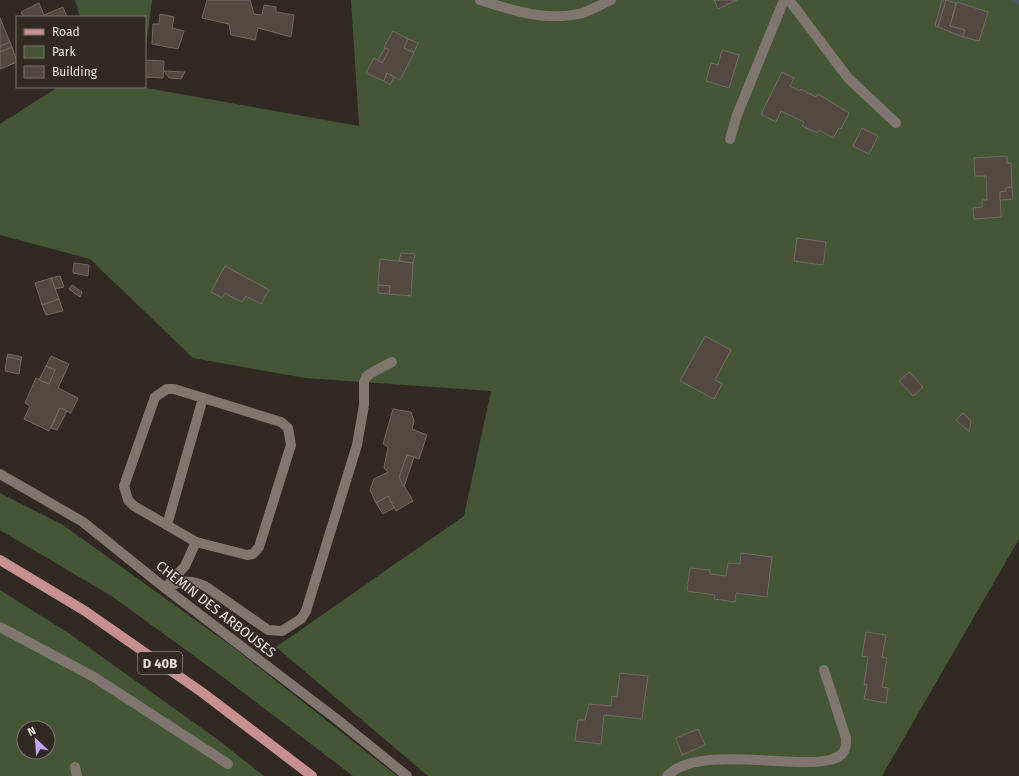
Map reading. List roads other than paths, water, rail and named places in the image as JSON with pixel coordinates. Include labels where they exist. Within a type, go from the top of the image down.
[{"type":"main road","name":"D 40B","points":[[0,560],[85,611],[203,693],[312,776]]},
{"type":"street","points":[[480,0],[518,12],[555,17],[584,12],[611,0]]},
{"type":"street","points":[[730,139],[737,115],[784,0]]},
{"type":"street","points":[[788,0],[848,78],[896,123]]},
{"type":"street","points":[[165,588],[185,580],[198,583],[268,630],[282,631],[301,619],[306,611],[358,445],[364,405],[364,382],[366,377],[371,373],[392,362]]},
{"type":"street","points":[[167,389],[174,389],[203,398],[281,422],[288,428],[291,444],[256,551],[247,555],[196,542],[134,506],[128,500],[124,486],[155,396],[167,389]]},
{"type":"street","points":[[167,525],[203,398]]},
{"type":"street","name":"CHEMIN DES ARBOUSES","points":[[0,474],[83,522],[165,588],[339,721],[407,776]]},
{"type":"street","points":[[165,588],[185,566],[196,542]]},
{"type":"street","points":[[0,627],[94,677],[228,764]]},
{"type":"street","points":[[667,776],[677,768],[690,763],[714,761],[810,766],[829,762],[840,756],[846,748],[846,738],[824,670]]},
{"type":"waterway","points":[[1015,0],[1019,1]]}]
